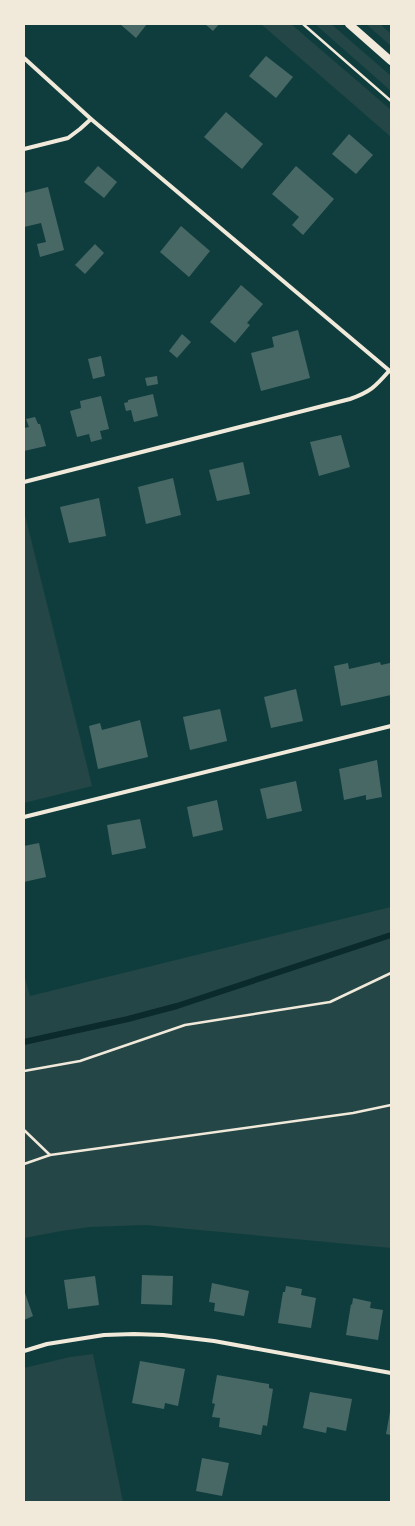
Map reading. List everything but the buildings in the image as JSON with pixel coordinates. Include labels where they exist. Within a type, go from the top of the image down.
[{"type":"main road","points":[[349,24],[391,60]]},
{"type":"street","points":[[24,58],[91,119],[390,372],[367,393],[350,399],[24,482]]},
{"type":"street","points":[[24,149],[68,138],[91,119]]},
{"type":"street","points":[[24,817],[391,726]]},
{"type":"street","points":[[24,1351],[47,1344],[75,1339],[104,1335],[141,1334],[214,1341],[391,1373]]},
{"type":"path","points":[[303,24],[391,101]]},
{"type":"path","points":[[24,1071],[80,1061],[185,1025],[330,1002],[391,973]]},
{"type":"path","points":[[24,1164],[50,1155],[353,1113],[391,1105]]},
{"type":"path","points":[[24,1130],[50,1155]]},
{"type":"shaded area","points":[[261,24],[291,24],[391,110],[391,137]]},
{"type":"shaded area","points":[[315,24],[331,24],[391,76],[391,91]]},
{"type":"shaded area","points":[[366,24],[380,24],[391,34],[391,46]]},
{"type":"shaded area","points":[[24,511],[92,786],[24,803]]},
{"type":"shaded area","points":[[391,907],[391,1248],[146,1225],[90,1227],[24,1238],[24,974],[30,996]]},
{"type":"shaded area","points":[[93,1354],[123,1502],[24,1502],[24,1368],[70,1357]]},
{"type":"waterway","points":[[24,1042],[128,1019],[177,1006],[391,935]]}]
